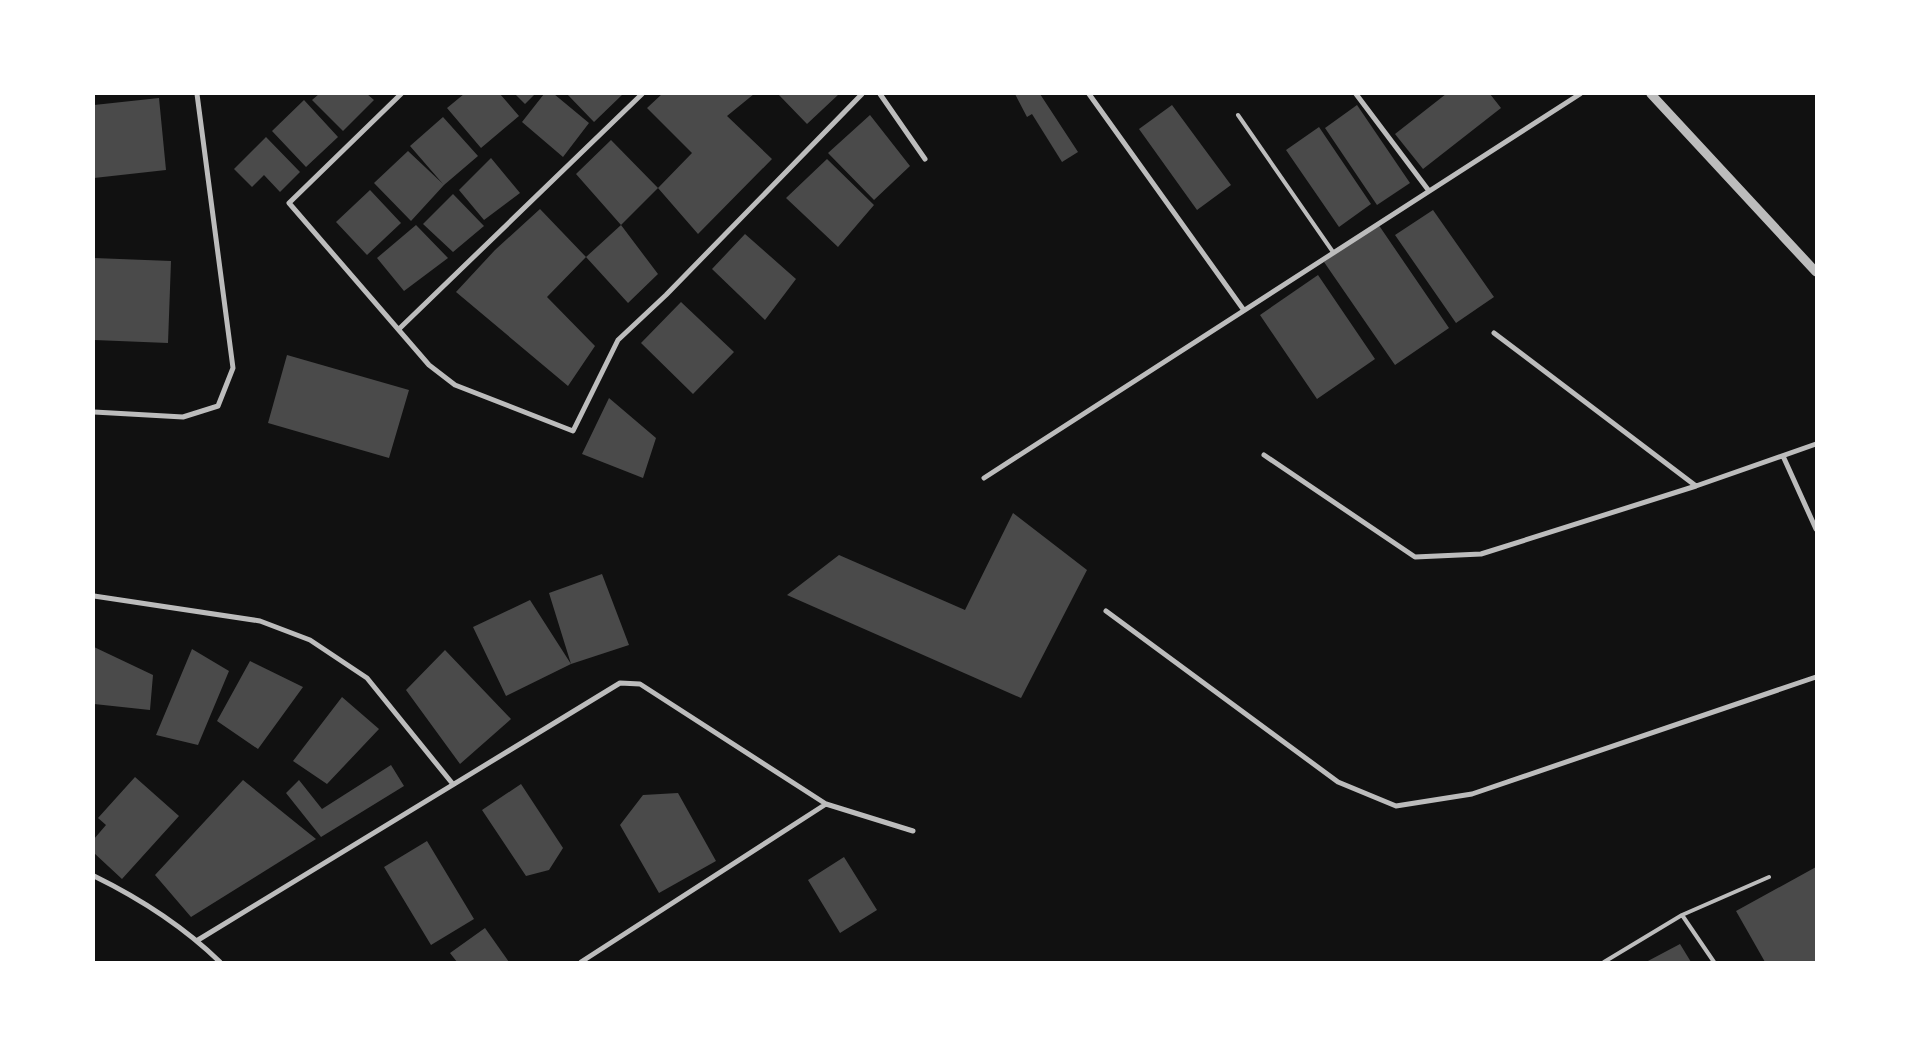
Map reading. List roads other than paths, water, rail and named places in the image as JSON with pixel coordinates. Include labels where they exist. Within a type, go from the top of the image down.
[{"type":"street","points":[[94,412],[182,417],[218,406],[233,368],[197,94]]},
{"type":"street","points":[[401,94],[289,203],[429,364],[455,385],[572,431],[618,340],[666,295],[862,94]]},
{"type":"street","points":[[399,329],[642,94]]},
{"type":"street","points":[[880,94],[925,159]]},
{"type":"street","points":[[1089,94],[1243,309]]},
{"type":"street","points":[[1356,94],[1429,191]]},
{"type":"street","points":[[984,478],[1243,309],[1580,94]]},
{"type":"street","points":[[1651,94],[1816,272]]},
{"type":"street","points":[[1494,333],[1696,486]]},
{"type":"street","points":[[1264,455],[1415,556],[1481,554],[1696,486],[1816,444]]},
{"type":"street","points":[[1783,456],[1816,529]]},
{"type":"street","points":[[94,596],[260,621],[310,640],[367,678],[452,784]]},
{"type":"street","points":[[1106,611],[1338,782],[1396,806],[1472,794],[1816,677]]},
{"type":"street","points":[[198,940],[620,683],[640,684],[826,804],[913,831]]},
{"type":"street","points":[[581,962],[826,804]]},
{"type":"street","points":[[94,876],[121,890],[198,940],[220,962]]},
{"type":"lane","points":[[1238,115],[1333,252]]},
{"type":"lane","points":[[1604,962],[1682,914],[1769,877]]},
{"type":"lane","points":[[1682,914],[1714,962]]}]
